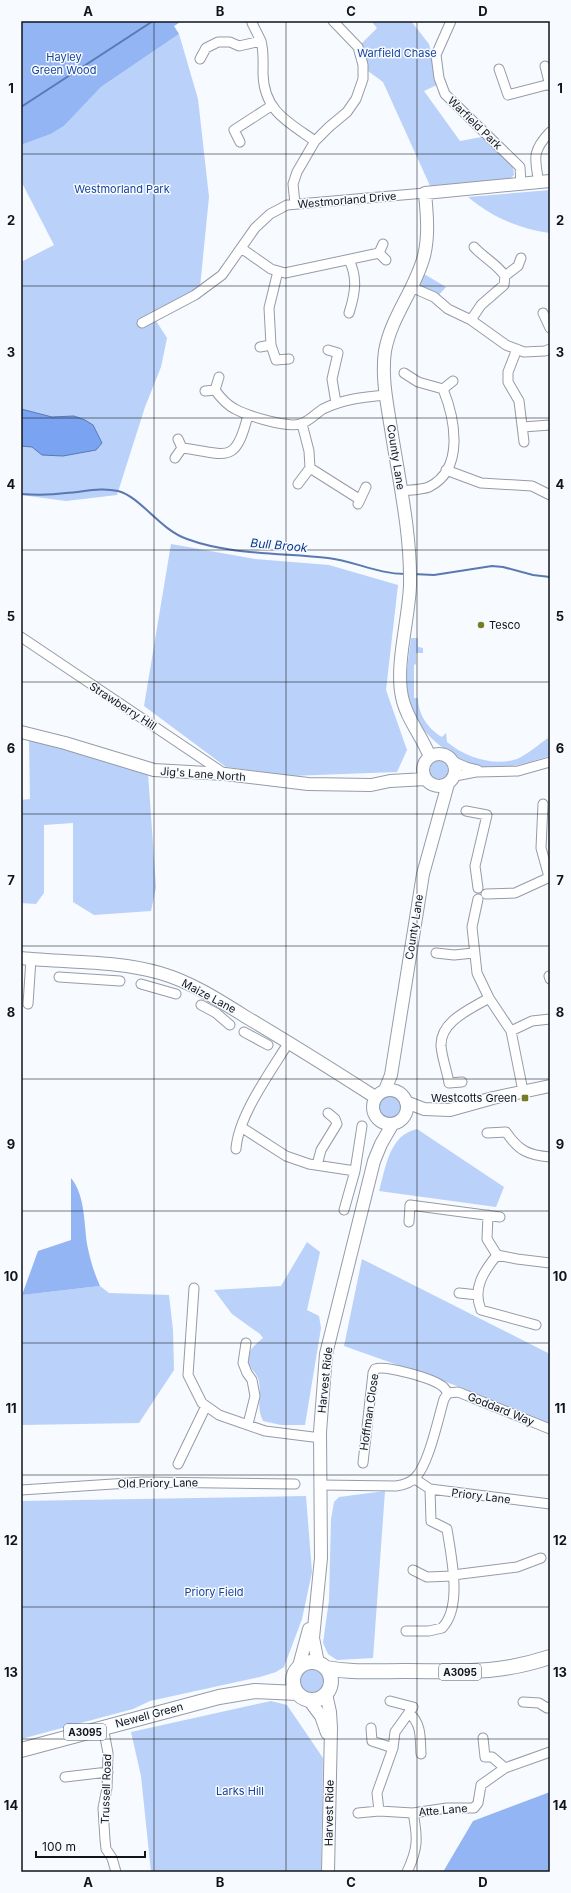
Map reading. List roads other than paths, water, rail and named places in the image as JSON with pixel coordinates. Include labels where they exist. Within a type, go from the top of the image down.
[{"type":"main road","name":"A3095","points":[[322,1666],[368,1673],[478,1672],[514,1668],[550,1657]]},
{"type":"main road","points":[[310,1662],[322,1666],[330,1677],[328,1689],[320,1699],[309,1700],[302,1698],[297,1693],[293,1686],[296,1671],[310,1662]]},
{"type":"main road","name":"Newell Green","points":[[21,1750],[219,1697],[254,1691],[282,1683],[296,1671]]},
{"type":"main road","name":"A3095","points":[[328,1689],[368,1673]]},
{"type":"main road","name":"Newell Green","points":[[254,1691],[297,1693]]},
{"type":"street","points":[[295,204],[293,184],[297,172],[315,142],[329,127],[347,112],[356,99],[363,79],[363,65],[358,47],[333,21]]},
{"type":"street","name":"Warfield Park","points":[[451,21],[436,55],[439,78],[446,94],[520,167],[521,184]]},
{"type":"street","points":[[252,23],[261,40],[264,53],[265,92],[270,106],[280,116],[315,142]]},
{"type":"street","points":[[200,59],[206,48],[218,42],[230,42],[238,46],[261,40]]},
{"type":"street","points":[[499,69],[508,95],[550,85],[545,66]]},
{"type":"street","points":[[240,142],[231,129],[270,106]]},
{"type":"street","points":[[544,182],[534,160],[540,143],[550,132]]},
{"type":"street","name":"Westmorland Drive","points":[[142,324],[202,291],[222,275],[255,228],[270,214],[295,204],[544,182]]},
{"type":"street","name":"County Lane","points":[[425,193],[426,241],[424,255],[389,335],[384,367],[386,395],[408,548],[410,585],[401,681],[401,696],[405,709],[432,759]]},
{"type":"street","points":[[379,253],[383,244]]},
{"type":"street","points":[[471,320],[481,305],[504,285],[505,276],[499,267],[482,256],[474,247]]},
{"type":"street","points":[[241,248],[278,271],[293,272],[379,253]]},
{"type":"street","points":[[379,253],[386,260]]},
{"type":"street","points":[[505,276],[518,266],[520,258]]},
{"type":"street","points":[[349,260],[356,278],[355,291],[349,313]]},
{"type":"street","points":[[278,271],[269,308],[271,345],[276,360],[289,359]]},
{"type":"street","points":[[411,287],[434,297],[448,310],[471,320],[497,339],[517,349],[531,352],[550,349]]},
{"type":"street","points":[[543,313],[550,328]]},
{"type":"street","points":[[260,347],[271,345]]},
{"type":"street","points":[[328,350],[339,349],[332,379],[336,403]]},
{"type":"street","points":[[517,349],[508,372],[508,382],[519,401],[524,442]]},
{"type":"street","points":[[404,374],[418,382],[443,389]]},
{"type":"street","points":[[219,377],[216,390],[221,398],[234,409],[248,415],[294,425],[302,424],[322,410],[336,403],[386,395]]},
{"type":"street","points":[[443,389],[453,381]]},
{"type":"street","points":[[401,491],[428,487],[440,479],[450,462],[454,446],[453,424],[449,404],[443,389]]},
{"type":"street","points":[[205,391],[216,390]]},
{"type":"street","points":[[182,448],[217,455],[231,452],[235,449],[241,438],[248,415]]},
{"type":"street","points":[[298,484],[310,468],[309,451],[302,424]]},
{"type":"street","points":[[523,427],[550,425]]},
{"type":"street","points":[[178,439],[182,448]]},
{"type":"street","points":[[175,458],[182,448]]},
{"type":"street","points":[[310,468],[334,483],[358,502],[366,487]]},
{"type":"street","points":[[446,470],[481,483],[532,486],[550,495]]},
{"type":"street","name":"Strawberry Hill","points":[[21,637],[225,774]]},
{"type":"street","name":"Jig's Lane North","points":[[21,732],[65,743],[154,770],[225,774],[308,784],[371,784],[390,781],[429,782]]},
{"type":"street","points":[[441,811],[429,782],[423,772],[432,759],[452,761],[466,767],[487,772]]},
{"type":"street","name":"Jig's Lane North","points":[[390,781],[411,773],[432,759]]},
{"type":"street","points":[[452,761],[455,766],[452,780]]},
{"type":"street","points":[[429,782],[442,786],[452,780],[487,772],[518,771],[550,762]]},
{"type":"street","name":"County Lane","points":[[380,1094],[391,1075],[423,874],[441,811],[452,780]]},
{"type":"street","points":[[482,897],[515,893],[549,877],[542,848],[543,804]]},
{"type":"street","points":[[466,811],[487,815],[475,866],[478,888],[484,889],[472,927],[477,973],[489,998],[511,1031],[523,1091]]},
{"type":"street","points":[[436,953],[454,955],[474,953]]},
{"type":"street","points":[[26,959],[28,1004]]},
{"type":"street","name":"Maize Lane","points":[[26,959],[120,965],[160,973],[202,990],[261,1026],[380,1094]]},
{"type":"street","points":[[100,963],[100,980]]},
{"type":"street","points":[[156,988],[160,973]]},
{"type":"street","points":[[59,978],[120,981]]},
{"type":"street","points":[[141,984],[176,994]]},
{"type":"street","points":[[462,1082],[449,1083],[441,1046],[443,1035],[451,1022],[489,998]]},
{"type":"street","points":[[216,1013],[222,1002]]},
{"type":"street","points":[[201,1005],[216,1013],[230,1025]]},
{"type":"street","points":[[511,1031],[532,1021],[550,1019]]},
{"type":"street","points":[[255,1037],[261,1026]]},
{"type":"street","points":[[244,1032],[268,1045]]},
{"type":"street","points":[[236,1149],[236,1138],[246,1113],[289,1042]]},
{"type":"street","name":"County Lane","points":[[396,1044],[403,1098]]},
{"type":"street","points":[[405,1116],[458,1109],[523,1091],[550,1086]]},
{"type":"street","points":[[403,1098],[407,1110],[405,1116],[400,1122],[392,1125],[381,1122],[376,1118],[372,1107],[380,1094],[393,1090],[403,1098],[434,1111]]},
{"type":"street","points":[[317,1165],[321,1150],[337,1124],[335,1119],[328,1113]]},
{"type":"street","name":"Harvest Ride","points":[[322,1666],[313,1645],[321,1558],[320,1438],[326,1354],[374,1162],[377,1143],[376,1118]]},
{"type":"street","name":"Harvest Ride","points":[[374,1162],[381,1144],[392,1125]]},
{"type":"street","points":[[344,1210],[355,1171],[362,1126]]},
{"type":"street","points":[[241,1127],[286,1156],[317,1165],[355,1171]]},
{"type":"street","points":[[487,1133],[506,1132],[517,1147],[532,1155],[550,1157]]},
{"type":"street","points":[[409,1222],[410,1205],[500,1217]]},
{"type":"street","points":[[488,1215],[487,1239],[497,1255],[517,1260],[550,1263]]},
{"type":"street","points":[[497,1255],[483,1272],[478,1295],[481,1310],[536,1325]]},
{"type":"street","points":[[194,1288],[188,1375],[202,1403],[219,1415],[248,1424],[264,1431],[320,1438]]},
{"type":"street","points":[[459,1293],[478,1295]]},
{"type":"street","points":[[246,1343],[244,1363],[247,1373],[252,1380],[255,1396],[248,1424]]},
{"type":"street","name":"Hoffman Close","points":[[363,1463],[372,1372],[374,1369],[384,1368],[432,1381],[442,1386],[448,1393]]},
{"type":"street","name":"Goddard Way","points":[[448,1393],[458,1392],[550,1429]]},
{"type":"street","points":[[320,1485],[396,1486],[415,1479],[424,1464],[444,1399],[448,1393]]},
{"type":"street","points":[[178,1464],[206,1406]]},
{"type":"street","name":"Priory Lane","points":[[415,1479],[430,1490],[550,1504]]},
{"type":"street","name":"Old Priory Lane","points":[[21,1490],[144,1482],[295,1484]]},
{"type":"street","points":[[406,1631],[436,1630],[446,1624],[452,1614],[453,1575],[447,1529],[430,1521],[430,1490]]},
{"type":"street","points":[[413,1570],[427,1577],[453,1575],[517,1567],[541,1558]]},
{"type":"street","name":"Harvest Ride","points":[[296,1671],[316,1605]]},
{"type":"street","name":"Harvest Ride","points":[[328,1689],[330,1712],[328,1872]]},
{"type":"street","name":"Harvest Ride","points":[[309,1700],[317,1709],[324,1724],[330,1754]]},
{"type":"street","points":[[379,1811],[377,1793],[393,1748],[395,1732],[413,1707],[390,1701]]},
{"type":"street","points":[[522,1702],[539,1703],[547,1708],[550,1707]]},
{"type":"street","points":[[409,1713],[418,1721],[420,1729],[421,1754]]},
{"type":"street","name":"Trussell Road","points":[[104,1727],[108,1753],[108,1772],[103,1808],[105,1840],[106,1849],[112,1858],[116,1872]]},
{"type":"street","points":[[371,1728],[372,1741],[393,1748]]},
{"type":"street","points":[[483,1738],[485,1757],[492,1757],[505,1768]]},
{"type":"street","name":"Atte Lane","points":[[358,1813],[379,1811],[413,1813],[447,1808],[474,1808],[478,1803],[481,1785],[505,1768],[550,1752]]},
{"type":"street","points":[[65,1777],[108,1772]]},
{"type":"street","points":[[407,1872],[416,1849],[417,1833],[413,1813]]},
{"type":"waterway","points":[[21,107],[153,21]]},
{"type":"waterway","name":"Bull Brook","points":[[21,494],[38,495],[98,490],[118,491],[135,500],[177,535],[204,544],[238,551],[328,558],[385,572],[405,574]]},
{"type":"waterway","name":"Bull Brook","points":[[413,574],[434,575],[492,566],[503,567],[533,575],[550,577]]},
{"type":"place","name":"Tesco","points":[[481,625]]},
{"type":"place","name":"Westcotts Green","points":[[525,1098]]},
{"type":"park label","name":"Warfield Chase","points":[[397,53]]},
{"type":"park label","name":"Hayley Green Wood","points":[[64,63]]},
{"type":"park label","name":"Westmorland Park","points":[[122,189]]},
{"type":"park label","name":"Priory Field","points":[[214,1592]]},
{"type":"park label","name":"Larks Hill","points":[[240,1791]]}]
